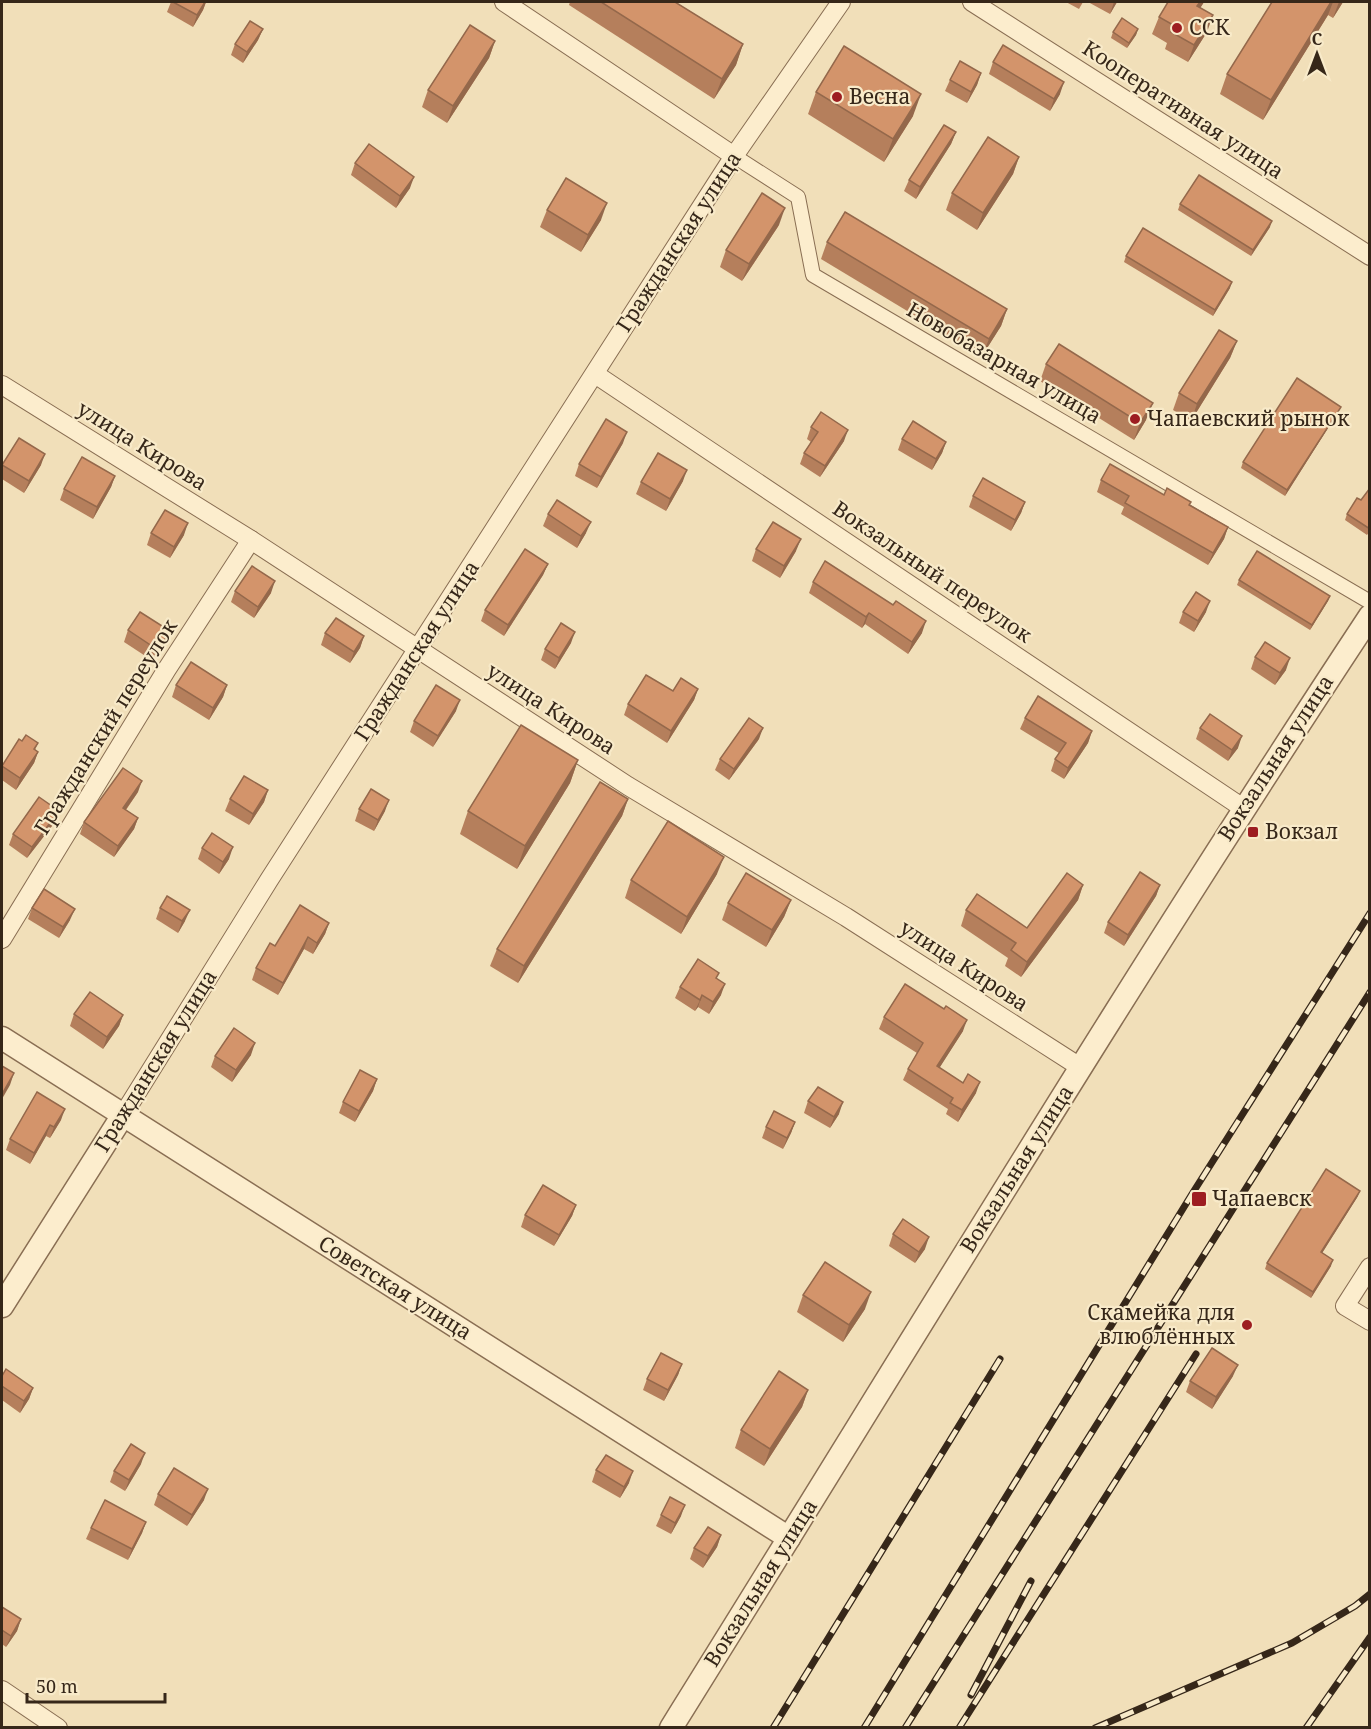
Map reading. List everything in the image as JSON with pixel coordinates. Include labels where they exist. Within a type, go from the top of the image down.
[{"type":"street","points":[[504,2],[734,156]]},
{"type":"street","name":"Гражданская улица","points":[[2,1306],[269,880],[734,156],[841,2]]},
{"type":"street","name":"Кооперативная улица","points":[[972,2],[1370,256]]},
{"type":"street","name":"Новобазарная улица","points":[[734,156],[798,197],[813,275],[1370,602]]},
{"type":"street","name":"Вокзальный переулок","points":[[595,374],[1243,808]]},
{"type":"street","name":"улица Кирова","points":[[2,385],[251,540],[628,786],[846,917],[1080,1067]]},
{"type":"street","name":"Гражданский переулок","points":[[2,939],[167,669],[251,540]]},
{"type":"street","name":"Вокзальная улица","points":[[671,1728],[1080,1067],[1243,808],[1370,616]]},
{"type":"street","name":"Советская улица","points":[[2,1038],[789,1538]]},
{"type":"street","points":[[1370,1267],[1345,1306],[1370,1321]]},
{"type":"street","points":[[2,1690],[58,1728]]},
{"type":"building","points":[[173,2],[205,2],[197,15]]},
{"type":"building","points":[[601,2],[675,2],[743,44],[722,79]]},
{"type":"building","points":[[1168,2],[1200,2],[1197,6],[1213,15],[1194,45],[1171,32],[1175,26],[1159,17]]},
{"type":"building","points":[[1272,2],[1331,2],[1271,100],[1227,74]]},
{"type":"building","points":[[1122,18],[1138,29],[1129,43],[1113,32]]},
{"type":"building","points":[[250,21],[263,29],[247,52],[235,44]]},
{"type":"building","points":[[470,25],[495,41],[453,106],[428,90]]},
{"type":"building","points":[[1003,45],[1064,82],[1054,99],[993,62]]},
{"type":"building","points":[[844,46],[921,94],[893,139],[816,92]]},
{"type":"building","points":[[960,61],[981,73],[971,92],[950,80]]},
{"type":"building","points":[[944,125],[956,132],[920,187],[909,180]]},
{"type":"building","points":[[988,137],[1019,157],[983,213],[952,193]]},
{"type":"building","points":[[369,144],[414,177],[400,196],[355,163]]},
{"type":"building","points":[[1199,175],[1272,221],[1253,250],[1180,204]]},
{"type":"building","points":[[566,178],[607,203],[588,235],[547,210]]},
{"type":"building","points":[[762,193],[785,208],[749,264],[726,250]]},
{"type":"building","points":[[845,212],[1007,309],[989,339],[827,242]]},
{"type":"building","points":[[1143,228],[1232,282],[1215,310],[1126,256]]},
{"type":"building","points":[[1219,330],[1237,341],[1197,404],[1179,393]]},
{"type":"building","points":[[1059,344],[1153,403],[1140,423],[1046,364]]},
{"type":"building","points":[[1297,378],[1341,407],[1287,490],[1243,462]]},
{"type":"building","points":[[821,412],[848,430],[825,466],[804,453],[818,432],[811,427]]},
{"type":"building","points":[[606,419],[627,432],[601,477],[579,464]]},
{"type":"building","points":[[913,421],[946,442],[936,459],[902,439]]},
{"type":"building","points":[[19,438],[45,454],[29,481],[2,465]]},
{"type":"building","points":[[658,453],[687,470],[670,499],[641,482]]},
{"type":"building","points":[[82,457],[115,476],[97,507],[64,489]]},
{"type":"building","points":[[1110,464],[1164,495],[1167,488],[1191,502],[1189,505],[1228,527],[1213,553],[1125,503],[1129,496],[1101,480]]},
{"type":"building","points":[[983,478],[1025,502],[1015,520],[973,496]]},
{"type":"building","points":[[1370,488],[1370,529],[1347,514],[1357,498],[1361,500]]},
{"type":"building","points":[[557,500],[591,522],[581,536],[548,514]]},
{"type":"building","points":[[165,510],[188,523],[174,547],[151,533]]},
{"type":"building","points":[[773,522],[801,539],[784,566],[756,549]]},
{"type":"building","points":[[525,549],[548,564],[508,625],[485,610]]},
{"type":"building","points":[[1257,551],[1330,596],[1312,625],[1239,580]]},
{"type":"building","points":[[825,561],[893,605],[896,601],[926,621],[912,642],[869,613],[866,617],[813,582]]},
{"type":"building","points":[[252,566],[275,581],[258,607],[235,591]]},
{"type":"building","points":[[1196,592],[1210,601],[1198,621],[1183,612]]},
{"type":"building","points":[[140,612],[170,631],[158,650],[128,630]]},
{"type":"building","points":[[336,618],[364,636],[354,652],[325,633]]},
{"type":"building","points":[[561,623],[575,632],[559,658],[545,649]]},
{"type":"building","points":[[1265,642],[1290,658],[1280,673],[1255,657]]},
{"type":"building","points":[[191,662],[227,685],[213,708],[176,685]]},
{"type":"building","points":[[646,675],[673,691],[681,678],[698,689],[671,731],[628,704]]},
{"type":"building","points":[[436,685],[460,700],[438,736],[414,721]]},
{"type":"building","points":[[1038,696],[1092,731],[1068,768],[1055,759],[1066,743],[1025,718]]},
{"type":"building","points":[[1210,714],[1242,736],[1232,750],[1200,728]]},
{"type":"building","points":[[749,718],[763,728],[734,769],[720,759]]},
{"type":"building","points":[[521,725],[578,760],[525,846],[468,811]]},
{"type":"building","points":[[26,735],[38,743],[34,749],[38,752],[20,778],[2,766],[19,739],[22,741]]},
{"type":"building","points":[[123,768],[142,781],[123,808],[138,818],[118,846],[84,822]]},
{"type":"building","points":[[244,776],[268,790],[253,814],[230,799]]},
{"type":"building","points":[[600,782],[628,799],[524,966],[497,949]]},
{"type":"building","points":[[371,789],[389,800],[378,820],[359,809]]},
{"type":"building","points":[[39,797],[59,811],[32,847],[13,834]]},
{"type":"building","points":[[668,821],[724,857],[687,917],[631,880]]},
{"type":"building","points":[[212,833],[233,847],[223,862],[202,848]]},
{"type":"building","points":[[1140,872],[1160,885],[1128,935],[1108,922]]},
{"type":"building","points":[[746,873],[791,900],[772,930],[728,903]]},
{"type":"building","points":[[1067,873],[1083,885],[1027,962],[1011,950],[1016,943],[966,910],[977,894],[1027,928]]},
{"type":"building","points":[[44,889],[75,909],[63,927],[32,908]]},
{"type":"building","points":[[167,896],[190,910],[182,921],[160,908]]},
{"type":"building","points":[[300,905],[329,923],[317,943],[308,937],[283,983],[256,968],[270,943],[275,946]]},
{"type":"building","points":[[698,959],[719,973],[716,978],[725,984],[713,1002],[702,995],[700,1000],[680,987]]},
{"type":"building","points":[[905,984],[944,1009],[946,1006],[967,1020],[937,1066],[963,1083],[968,1074],[980,1082],[962,1110],[950,1103],[953,1098],[908,1069],[923,1043],[884,1017]]},
{"type":"building","points":[[90,992],[123,1015],[107,1037],[74,1014]]},
{"type":"building","points":[[234,1028],[255,1043],[236,1070],[215,1056]]},
{"type":"building","points":[[2,1066],[14,1073],[2,1094]]},
{"type":"building","points":[[360,1070],[377,1079],[359,1111],[343,1102]]},
{"type":"building","points":[[818,1087],[843,1102],[834,1117],[808,1101]]},
{"type":"building","points":[[37,1092],[65,1109],[54,1127],[50,1125],[34,1153],[10,1139]]},
{"type":"building","points":[[774,1111],[795,1122],[787,1138],[766,1127]]},
{"type":"building","name":"Чапаевск","points":[[1326,1169],[1360,1191],[1321,1252],[1333,1260],[1313,1292],[1267,1263]]},
{"type":"building","points":[[543,1185],[576,1205],[559,1235],[525,1215]]},
{"type":"building","points":[[903,1219],[929,1237],[919,1252],[893,1234]]},
{"type":"building","points":[[825,1262],[871,1292],[849,1325],[803,1295]]},
{"type":"building","points":[[1212,1348],[1238,1365],[1216,1397],[1190,1381]]},
{"type":"building","points":[[661,1353],[682,1364],[668,1390],[647,1379]]},
{"type":"building","points":[[6,1369],[33,1388],[24,1401],[2,1386],[2,1376]]},
{"type":"building","points":[[779,1371],[808,1390],[770,1449],[741,1430]]},
{"type":"building","points":[[131,1444],[145,1453],[129,1480],[114,1471]]},
{"type":"building","points":[[606,1455],[633,1471],[624,1487],[596,1470]]},
{"type":"building","points":[[174,1468],[208,1489],[192,1515],[158,1494]]},
{"type":"building","points":[[670,1497],[685,1505],[675,1523],[661,1515]]},
{"type":"building","points":[[105,1500],[146,1522],[132,1549],[91,1528]]},
{"type":"building","points":[[708,1527],[721,1535],[708,1556],[694,1548]]},
{"type":"building","points":[[2,1607],[21,1619],[11,1636],[2,1630]]},
{"type":"railway","points":[[864,1728],[1192,1194],[1370,913]]},
{"type":"railway","points":[[905,1728],[1370,992]]},
{"type":"railway","points":[[959,1728],[1196,1354]]},
{"type":"railway","points":[[773,1728],[1000,1359]]},
{"type":"railway","points":[[971,1695],[1031,1581]]},
{"type":"railway","points":[[1095,1728],[1292,1643],[1355,1606],[1370,1594]]},
{"type":"railway","points":[[1306,1728],[1370,1637]]},
{"type":"place","name":"ССК","points":[[1177,28]]},
{"type":"place","name":"Весна","points":[[837,97]]},
{"type":"place","name":"Чапаевский рынок","points":[[1135,419]]},
{"type":"place","name":"Вокзал","points":[[1253,832]]},
{"type":"place","name":"Чапаевск","points":[[1199,1199]]},
{"type":"place","name":"Скамейка для влюблённых","points":[[1247,1325]]}]
